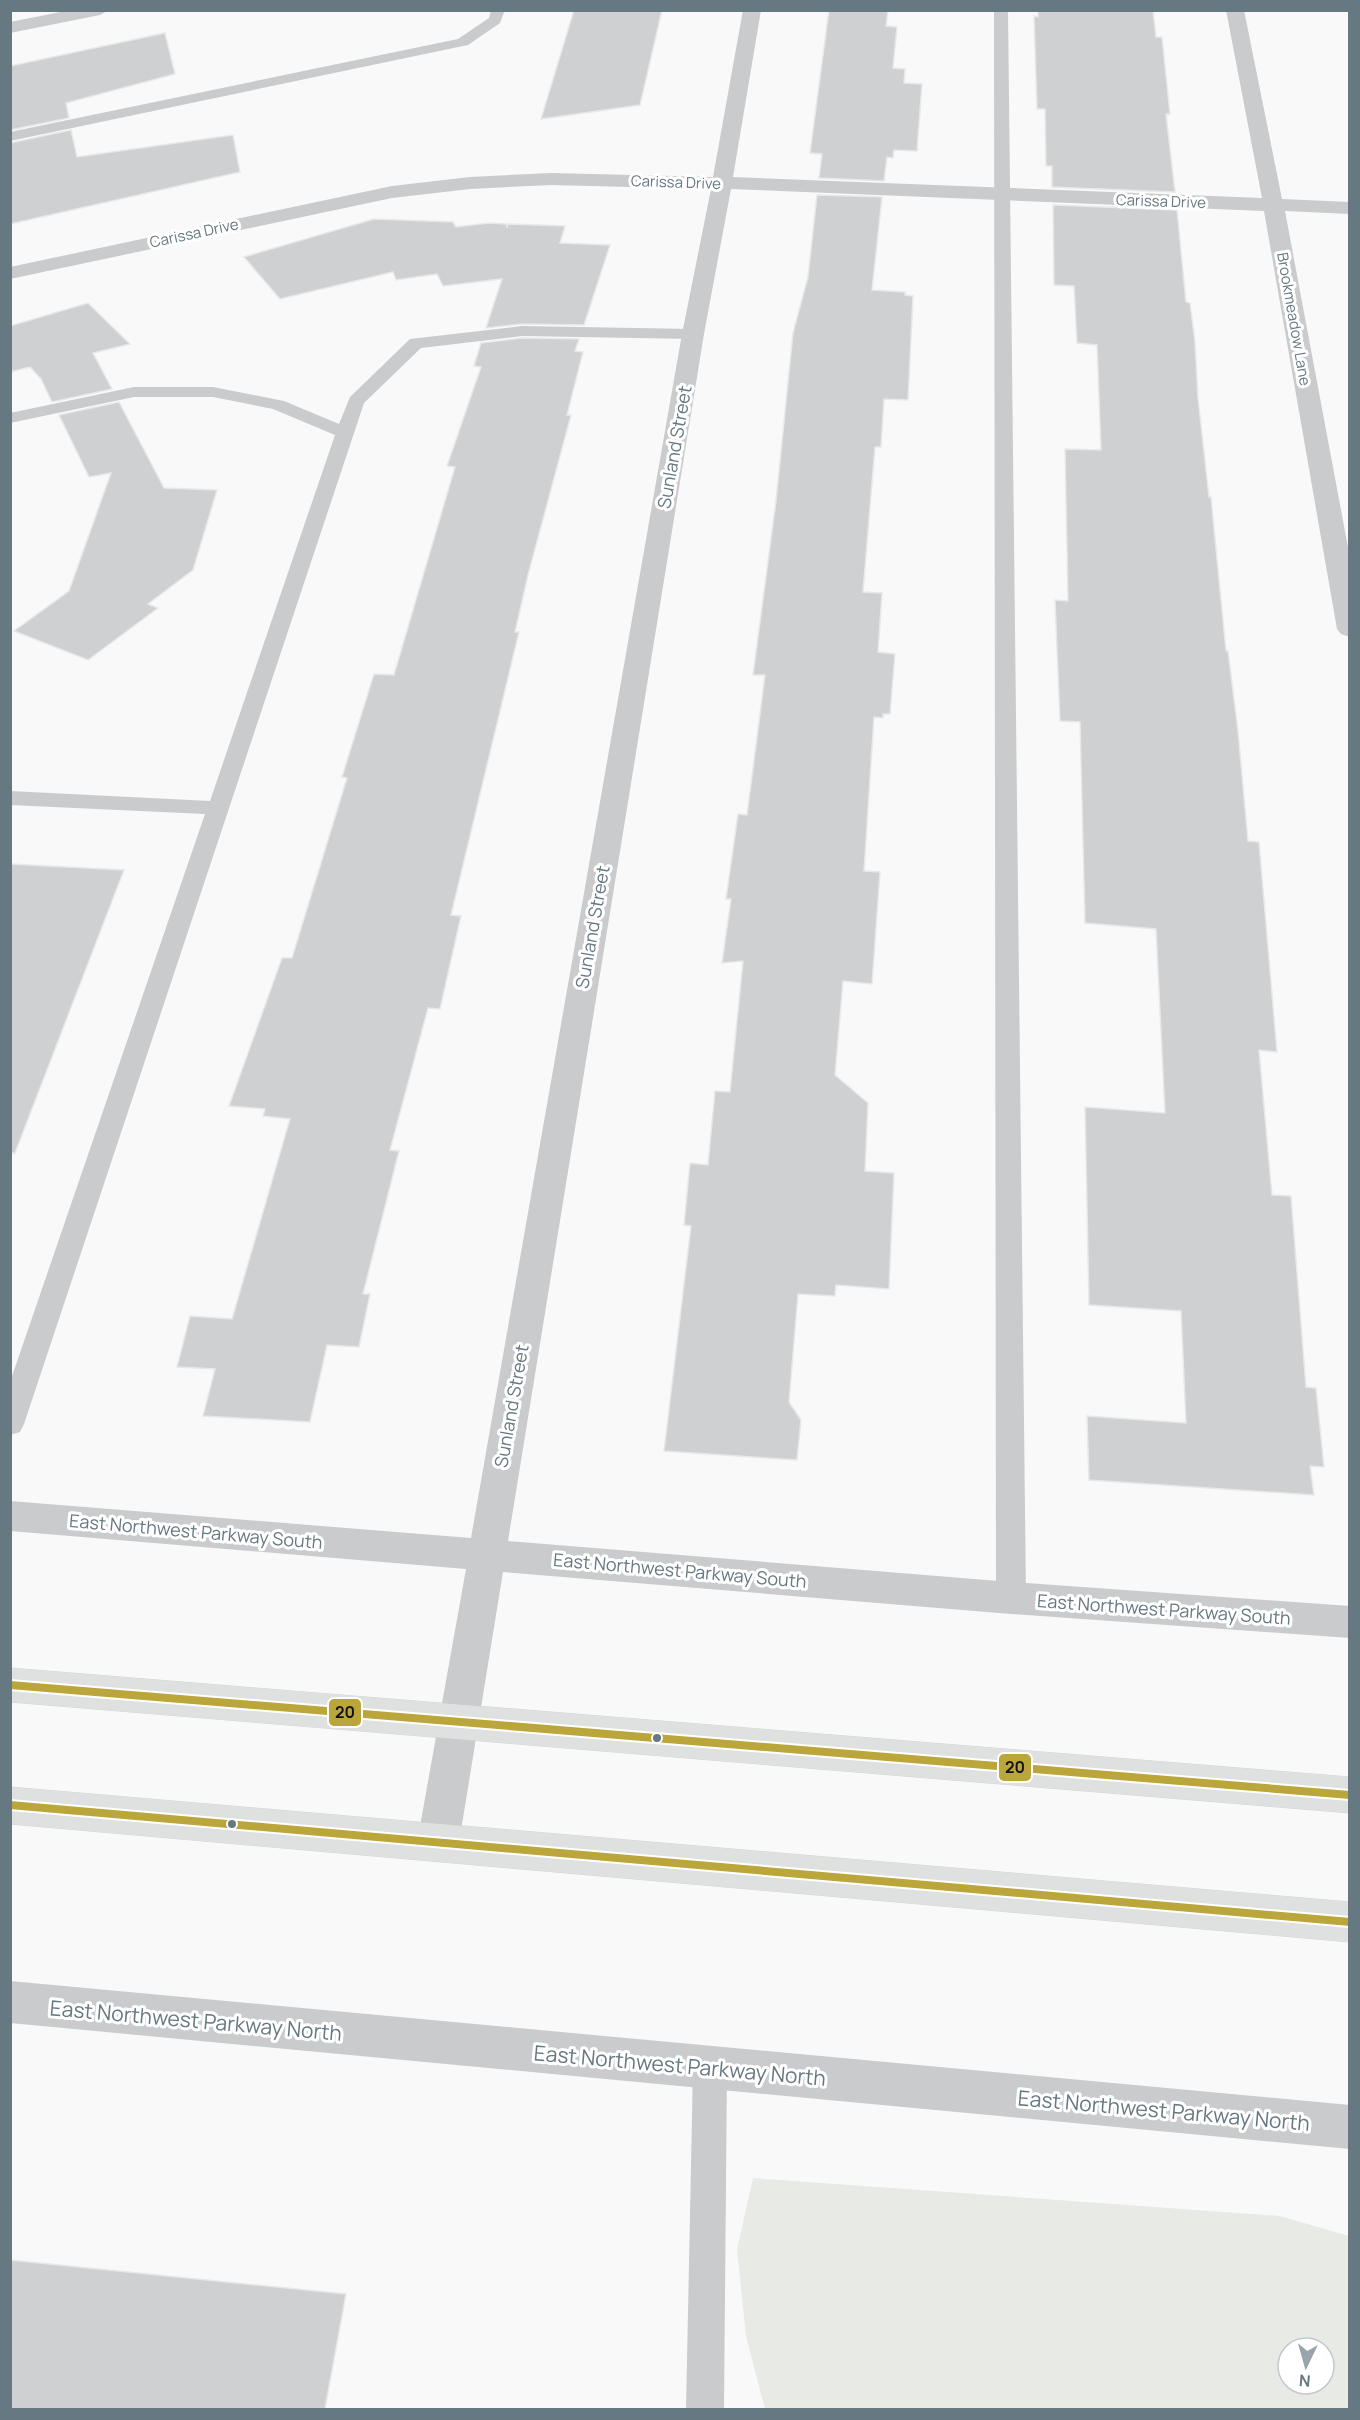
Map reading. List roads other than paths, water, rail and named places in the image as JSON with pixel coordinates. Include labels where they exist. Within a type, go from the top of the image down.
[{"type":"main road","points":[[10,1685],[1350,1795]]},
{"type":"main road","points":[[10,1805],[1350,1922]]},
{"type":"street","points":[[10,28],[100,10]]},
{"type":"street","name":"Sunland Street","points":[[438,1843],[693,334],[752,10]]},
{"type":"street","name":"Brookmeadow Lane","points":[[1235,10],[1350,629]]},
{"type":"street","name":"Carissa Drive","points":[[10,273],[392,192],[470,183],[551,179],[722,183],[1350,208]]},
{"type":"street","name":"East Northwest Parkway South","points":[[10,1516],[1011,1598],[1350,1622]]},
{"type":"street","name":"East Northwest Parkway North","points":[[10,2002],[1350,2127]]},
{"type":"lane","points":[[10,137],[463,42],[495,20],[498,10]]},
{"type":"lane","points":[[1001,10],[1011,1598]]},
{"type":"lane","points":[[10,1424],[356,401],[416,343],[522,331],[693,334]]},
{"type":"lane","points":[[10,418],[134,392],[213,392],[278,405],[345,433]]},
{"type":"lane","points":[[10,798],[220,808]]},
{"type":"lane","points":[[705,2409],[710,2068]]}]
